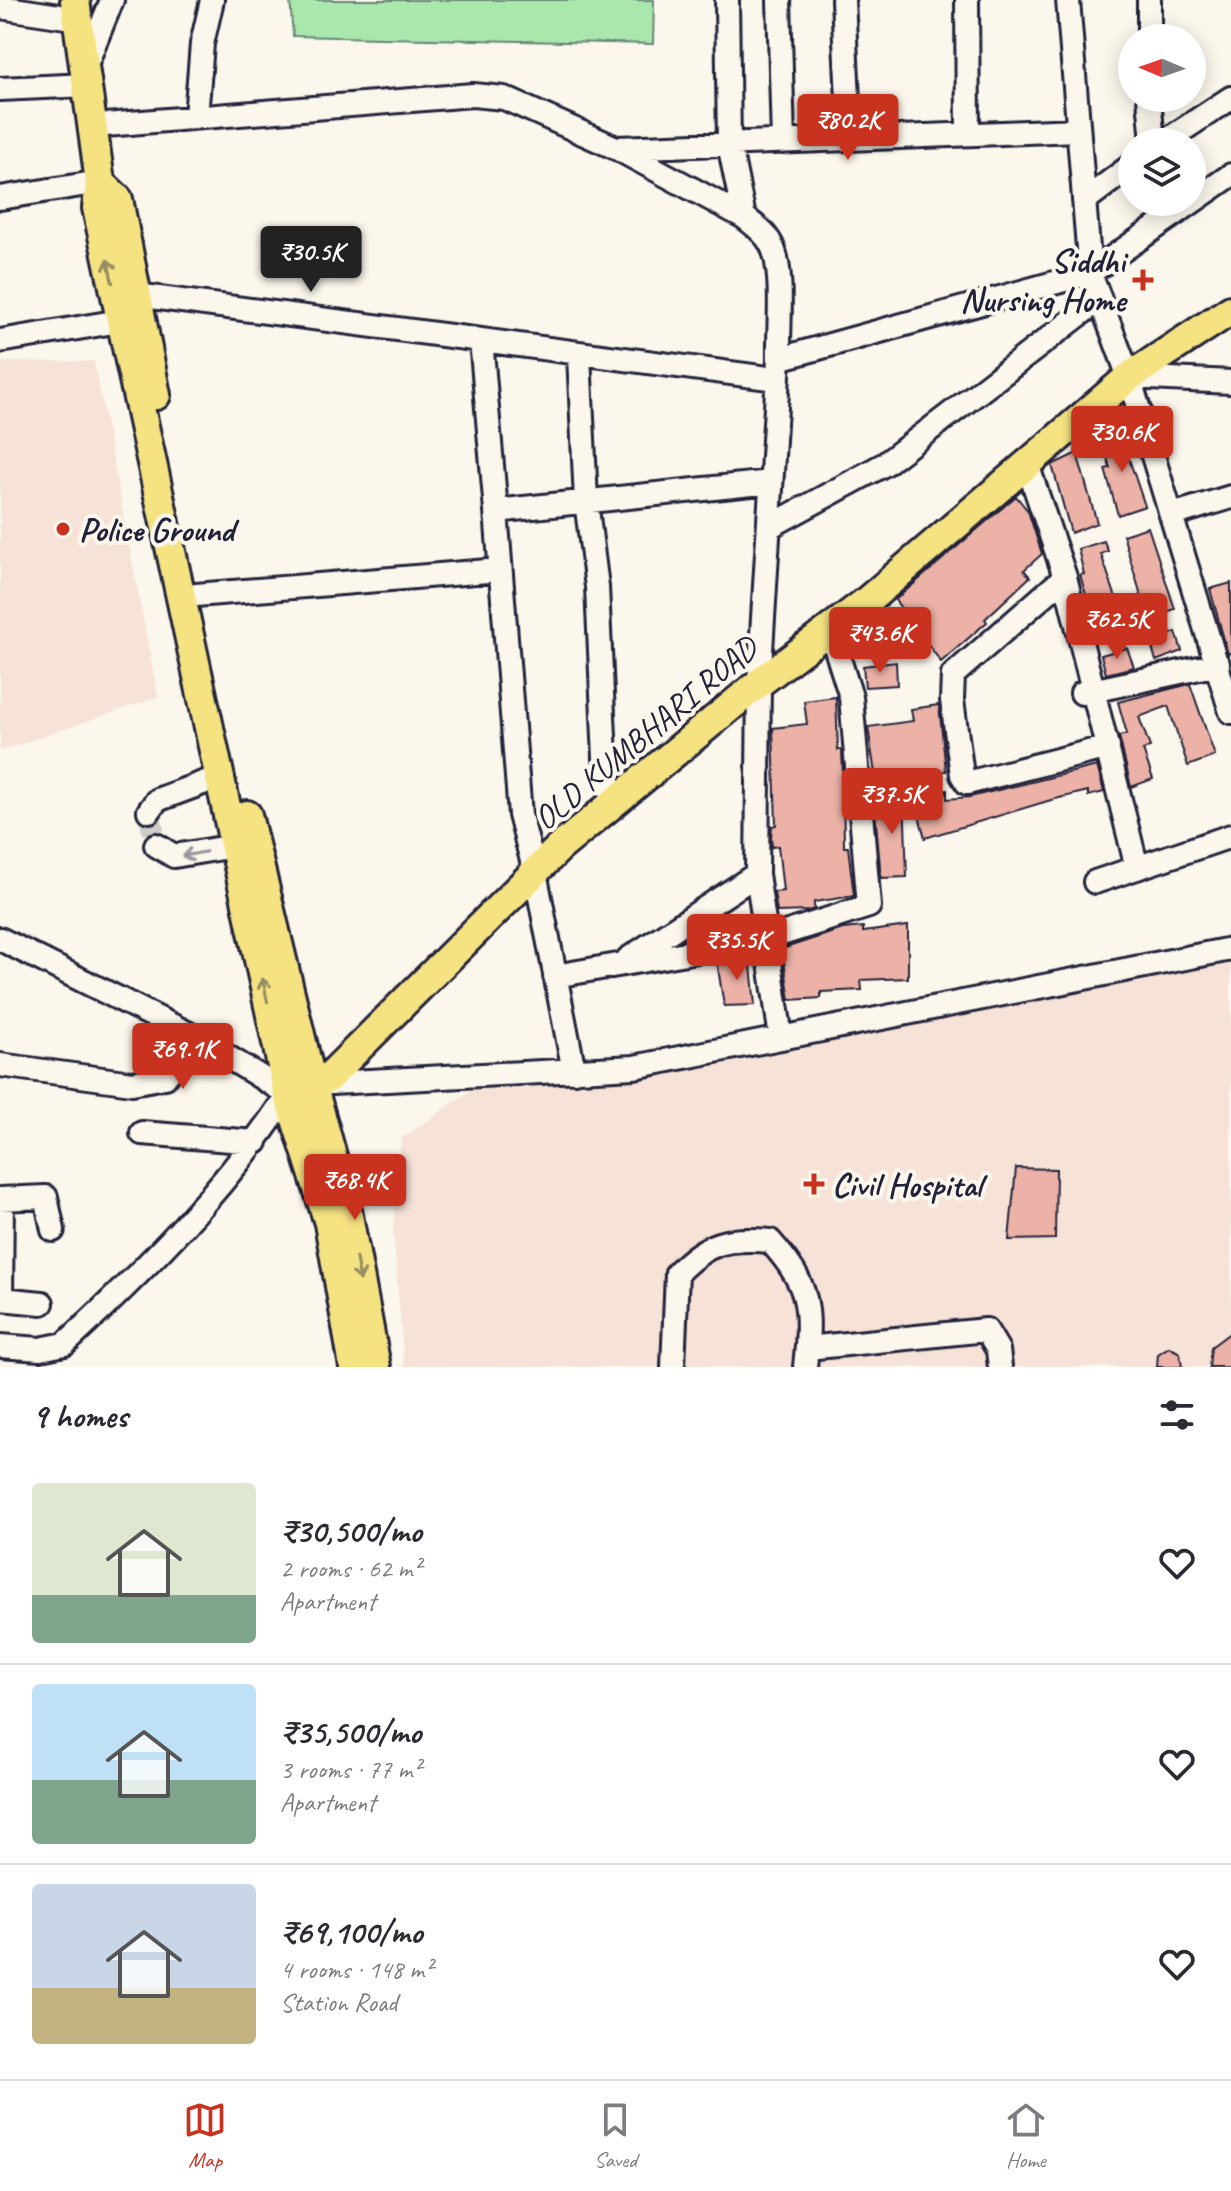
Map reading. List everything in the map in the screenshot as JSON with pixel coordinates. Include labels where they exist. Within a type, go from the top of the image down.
[{"type":"main road","points":[[77,10],[100,182],[97,208],[234,846],[300,1089],[347,1210],[376,1367]]},
{"type":"main road","points":[[100,182],[118,199],[196,595],[329,1223],[354,1367]]},
{"type":"main road","name":"OLD KUMBHARI ROAD","points":[[300,1089],[327,1079],[535,872],[612,804],[759,683],[830,630],[1129,377],[1231,310]]},
{"type":"street","points":[[0,89],[86,76],[112,0]]},
{"type":"street","points":[[196,117],[202,44],[212,0]]},
{"type":"street","points":[[727,0],[729,144],[744,217]]},
{"type":"street","points":[[779,0],[783,142]]},
{"type":"street","points":[[843,0],[850,139]]},
{"type":"street","points":[[967,0],[968,134]]},
{"type":"street","points":[[1068,0],[1090,273],[1129,377],[1231,712]]},
{"type":"street","points":[[1149,0],[1149,24]]},
{"type":"street","points":[[0,7],[77,10]]},
{"type":"street","points":[[93,126],[489,94],[616,148],[744,217],[771,243],[777,260],[777,369],[759,683],[757,874],[781,1038]]},
{"type":"street","points":[[1187,128],[1230,101]]},
{"type":"street","points":[[616,148],[1078,130]]},
{"type":"street","points":[[136,295],[579,355],[777,369],[1090,273],[1231,175]]},
{"type":"street","points":[[1084,201],[1118,176]]},
{"type":"street","points":[[0,198],[100,182]]},
{"type":"street","points":[[769,527],[885,464],[1100,299]]},
{"type":"street","points":[[0,341],[120,321]]},
{"type":"street","points":[[481,340],[520,815],[535,872],[574,1071]]},
{"type":"street","points":[[579,355],[586,501],[597,587],[605,758],[612,804]]},
{"type":"street","points":[[1129,377],[1231,382]]},
{"type":"street","points":[[1027,464],[1065,577],[1087,692],[1108,747],[1137,868]]},
{"type":"street","points":[[496,511],[771,482]]},
{"type":"street","points":[[1172,515],[1231,497]]},
{"type":"street","points":[[196,595],[500,570]]},
{"type":"street","points":[[1065,577],[953,675],[952,700],[962,775],[967,783],[1108,747]]},
{"type":"street","points":[[555,976],[766,939],[869,906],[851,697],[830,630]]},
{"type":"street","points":[[1087,692],[1218,664]]},
{"type":"street","points":[[149,811],[157,800],[219,777]]},
{"type":"street","points":[[1095,882],[1231,836]]},
{"type":"street","points":[[156,845],[174,856],[234,846]]},
{"type":"street","points":[[621,964],[757,874]]},
{"type":"street","points":[[0,939],[300,1089],[634,1067],[1231,949]]},
{"type":"street","points":[[0,1065],[132,1083],[165,1077],[197,1038]]},
{"type":"street","points":[[0,1346],[40,1349],[65,1344],[190,1219],[300,1089]]},
{"type":"street","points":[[142,1133],[256,1142]]},
{"type":"street","points":[[42,1303],[1,1299],[1,1199],[46,1197],[53,1230]]},
{"type":"street","points":[[673,1367],[677,1273],[697,1252],[736,1238],[770,1241],[795,1269],[810,1313],[806,1358],[986,1330],[998,1350],[1000,1367]]},
{"type":"street","points":[[12,1367],[24,1347]]},
{"type":"shaded area","name":"Police Ground","points":[[94,361],[158,697],[0,751],[0,362]]},
{"type":"shaded area","name":"Civil Hospital","points":[[1231,949],[1231,1367],[404,1367],[393,1229],[401,1139],[490,1077],[634,1067]]},
{"type":"green space","points":[[290,0],[654,0],[653,44],[293,36]]},
{"type":"building","points":[[1128,432],[1135,451],[1127,453],[1145,506],[1118,515],[1105,469],[1110,468],[1102,440]]},
{"type":"building","points":[[1077,453],[1097,523],[1071,533],[1052,465]]},
{"type":"building","points":[[1016,496],[1028,511],[1042,554],[1024,570],[1030,577],[985,619],[987,622],[941,662],[895,600]]},
{"type":"building","points":[[1148,527],[1175,609],[1148,619],[1123,535]]},
{"type":"building","points":[[1104,541],[1108,551],[1101,554],[1123,618],[1119,620],[1122,629],[1099,637],[1080,575],[1084,574],[1078,549]]},
{"type":"building","points":[[1231,583],[1231,653],[1228,654],[1210,589]]},
{"type":"building","points":[[1176,632],[1182,651],[1156,661],[1150,640]]},
{"type":"building","points":[[1127,648],[1134,667],[1106,674],[1101,655]]},
{"type":"building","points":[[896,662],[897,685],[865,687],[863,666]]},
{"type":"building","points":[[1190,684],[1215,756],[1188,766],[1168,706],[1139,717],[1150,747],[1143,750],[1153,779],[1131,787],[1119,736],[1127,734],[1118,702]]},
{"type":"building","points":[[836,697],[838,750],[842,750],[844,847],[848,847],[854,896],[814,902],[814,909],[808,911],[777,912],[774,892],[783,891],[778,846],[772,847],[771,838],[772,826],[776,825],[773,728],[807,724],[804,701]]},
{"type":"building","points":[[939,705],[946,771],[875,774],[868,727],[913,721],[911,709]]},
{"type":"building","points":[[1097,766],[1104,792],[1088,796],[1088,791],[1051,800],[925,838],[913,794],[947,790],[947,799],[970,797]]},
{"type":"building","points":[[904,795],[907,877],[881,878],[874,799]]},
{"type":"building","points":[[908,926],[908,978],[861,980],[862,990],[821,992],[821,998],[790,1000],[782,949],[843,929],[863,927],[863,932]]},
{"type":"building","points":[[750,956],[755,1005],[724,1006],[717,962]]},
{"type":"building","points":[[1016,1168],[1056,1169],[1055,1239],[1009,1240]]},
{"type":"building","points":[[1231,1332],[1231,1367],[1209,1367],[1211,1347]]},
{"type":"building","points":[[1169,1347],[1180,1353],[1182,1367],[1157,1367],[1158,1354]]},
{"type":"tunnel","points":[[149,811],[156,845]]},
{"type":"place","name":"Siddhi Nursing Home","points":[[1143,280]]},
{"type":"place","name":"Police Ground","points":[[63,529]]},
{"type":"place","name":"Civil Hospital","points":[[814,1184]]}]
